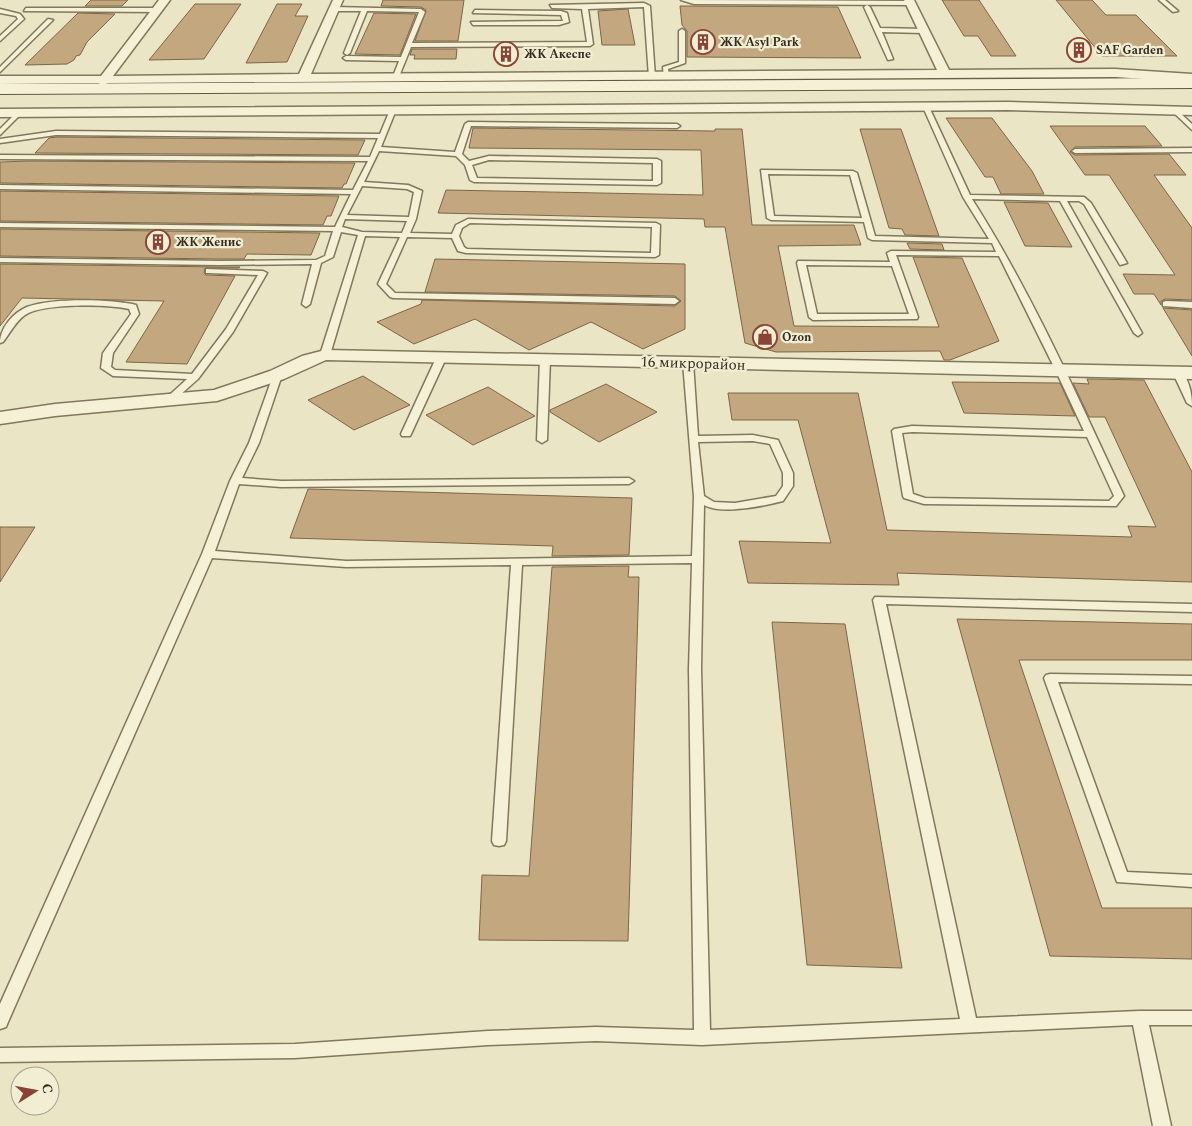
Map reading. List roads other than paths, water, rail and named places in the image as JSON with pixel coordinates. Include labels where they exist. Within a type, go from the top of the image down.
[{"type":"main road","points":[[0,99],[1192,83]]},
{"type":"main road","points":[[0,89],[958,100],[1067,94],[1192,94]]},
{"type":"street","points":[[103,81],[165,0]]},
{"type":"street","points":[[910,1],[945,75]]},
{"type":"street","points":[[302,79],[336,4]]},
{"type":"street","points":[[0,113],[395,93],[652,77],[1115,74],[1192,78]]},
{"type":"street","points":[[0,80],[302,79],[395,93],[926,107],[958,100],[1007,106],[1192,111]]},
{"type":"street","points":[[1007,106],[1067,94]]},
{"type":"street","name":"16 микрорайон","points":[[0,418],[56,410],[218,395],[278,375],[308,360],[325,355],[1185,373]]},
{"type":"lane","points":[[684,0],[704,2],[910,1]]},
{"type":"lane","points":[[1162,0],[1175,11]]},
{"type":"lane","points":[[0,260],[229,263],[317,262],[329,257],[342,217],[377,149],[395,93],[403,59],[422,12],[420,10],[365,8],[336,4]]},
{"type":"lane","points":[[472,30],[476,10],[493,6],[648,6],[652,77]]},
{"type":"lane","points":[[409,45],[590,44],[585,7]]},
{"type":"lane","points":[[867,7],[890,59]]},
{"type":"lane","points":[[365,8],[347,55],[403,59]]},
{"type":"lane","points":[[0,10],[18,15],[21,19],[0,39]]},
{"type":"lane","points":[[26,10],[157,10]]},
{"type":"lane","points":[[473,23],[559,23],[566,22],[567,19],[566,14],[562,13],[475,12]]},
{"type":"lane","points":[[0,70],[50,20]]},
{"type":"lane","points":[[878,30],[924,31]]},
{"type":"lane","points":[[666,77],[665,68],[682,64],[682,31]]},
{"type":"lane","points":[[469,44],[470,37]]},
{"type":"lane","points":[[926,107],[967,197],[995,241],[1060,370],[1090,434],[1119,496],[1112,504],[924,501],[908,496],[897,431],[912,429],[1090,434]]},
{"type":"lane","points":[[1176,112],[1192,128]]},
{"type":"lane","points":[[0,133],[19,113]]},
{"type":"lane","points":[[458,154],[468,124],[677,126]]},
{"type":"lane","points":[[0,140],[56,133],[381,136]]},
{"type":"lane","points":[[377,149],[458,154],[468,164],[474,180],[657,183],[657,160],[489,158],[468,164]]},
{"type":"lane","points":[[1075,151],[1192,150]]},
{"type":"lane","points":[[0,157],[373,159]]},
{"type":"lane","points":[[867,220],[771,218],[764,172],[853,173],[867,220],[872,238],[995,241]]},
{"type":"lane","points":[[358,184],[408,187],[418,190],[412,219],[406,236],[382,284],[393,295],[674,302]]},
{"type":"lane","points":[[0,186],[354,192]]},
{"type":"lane","points":[[967,197],[1081,199],[1087,203],[1122,263]]},
{"type":"lane","points":[[1062,198],[1138,333]]},
{"type":"lane","points":[[342,217],[412,219]]},
{"type":"lane","points":[[468,221],[656,225],[655,255],[466,251],[461,249],[454,236],[459,227],[468,221]]},
{"type":"lane","points":[[0,225],[339,229],[362,234],[454,236]]},
{"type":"lane","points":[[325,355],[362,234]]},
{"type":"lane","points":[[895,264],[801,262],[813,317],[914,317],[895,264],[891,253],[1000,254]]},
{"type":"lane","points":[[306,304],[317,262]]},
{"type":"lane","points":[[0,267],[263,273],[230,330],[195,378],[168,401]]},
{"type":"lane","points":[[0,340],[22,313],[33,308],[68,304],[124,305],[133,307],[135,314],[108,353],[106,368],[113,373],[195,378]]},
{"type":"lane","points":[[1166,304],[1192,305]]},
{"type":"lane","points":[[406,434],[442,356]]},
{"type":"lane","points":[[542,440],[545,359]]},
{"type":"lane","points":[[688,362],[699,497],[695,669],[702,1038]]},
{"type":"lane","points":[[1185,373],[1192,403]]},
{"type":"lane","points":[[0,1022],[208,554],[235,481],[254,443],[278,375]]},
{"type":"lane","points":[[693,439],[753,438],[774,442],[788,473],[788,486],[779,499],[735,506],[712,505],[699,497]]},
{"type":"lane","points":[[235,481],[281,484],[629,482]]},
{"type":"lane","points":[[208,554],[346,564],[698,559]]},
{"type":"lane","points":[[500,841],[518,561]]},
{"type":"lane","points":[[970,1027],[879,600],[1192,608]]},
{"type":"lane","points":[[1192,680],[1050,678],[1122,878],[1192,881]]},
{"type":"lane","points":[[0,1055],[295,1051],[488,1038],[596,1034],[702,1038],[1139,1018],[1192,1018]]},
{"type":"lane","points":[[1139,1018],[1162,1126]]},
{"type":"place","name":"ЖК Asyl Park","points":[[703,42]]},
{"type":"place","name":"SAF Garden","points":[[1079,50]]},
{"type":"place","name":"ЖК Акеспе","points":[[506,54]]},
{"type":"place","name":"ЖК Женис","points":[[158,242]]},
{"type":"place","name":"Ozon","points":[[765,337]]}]
